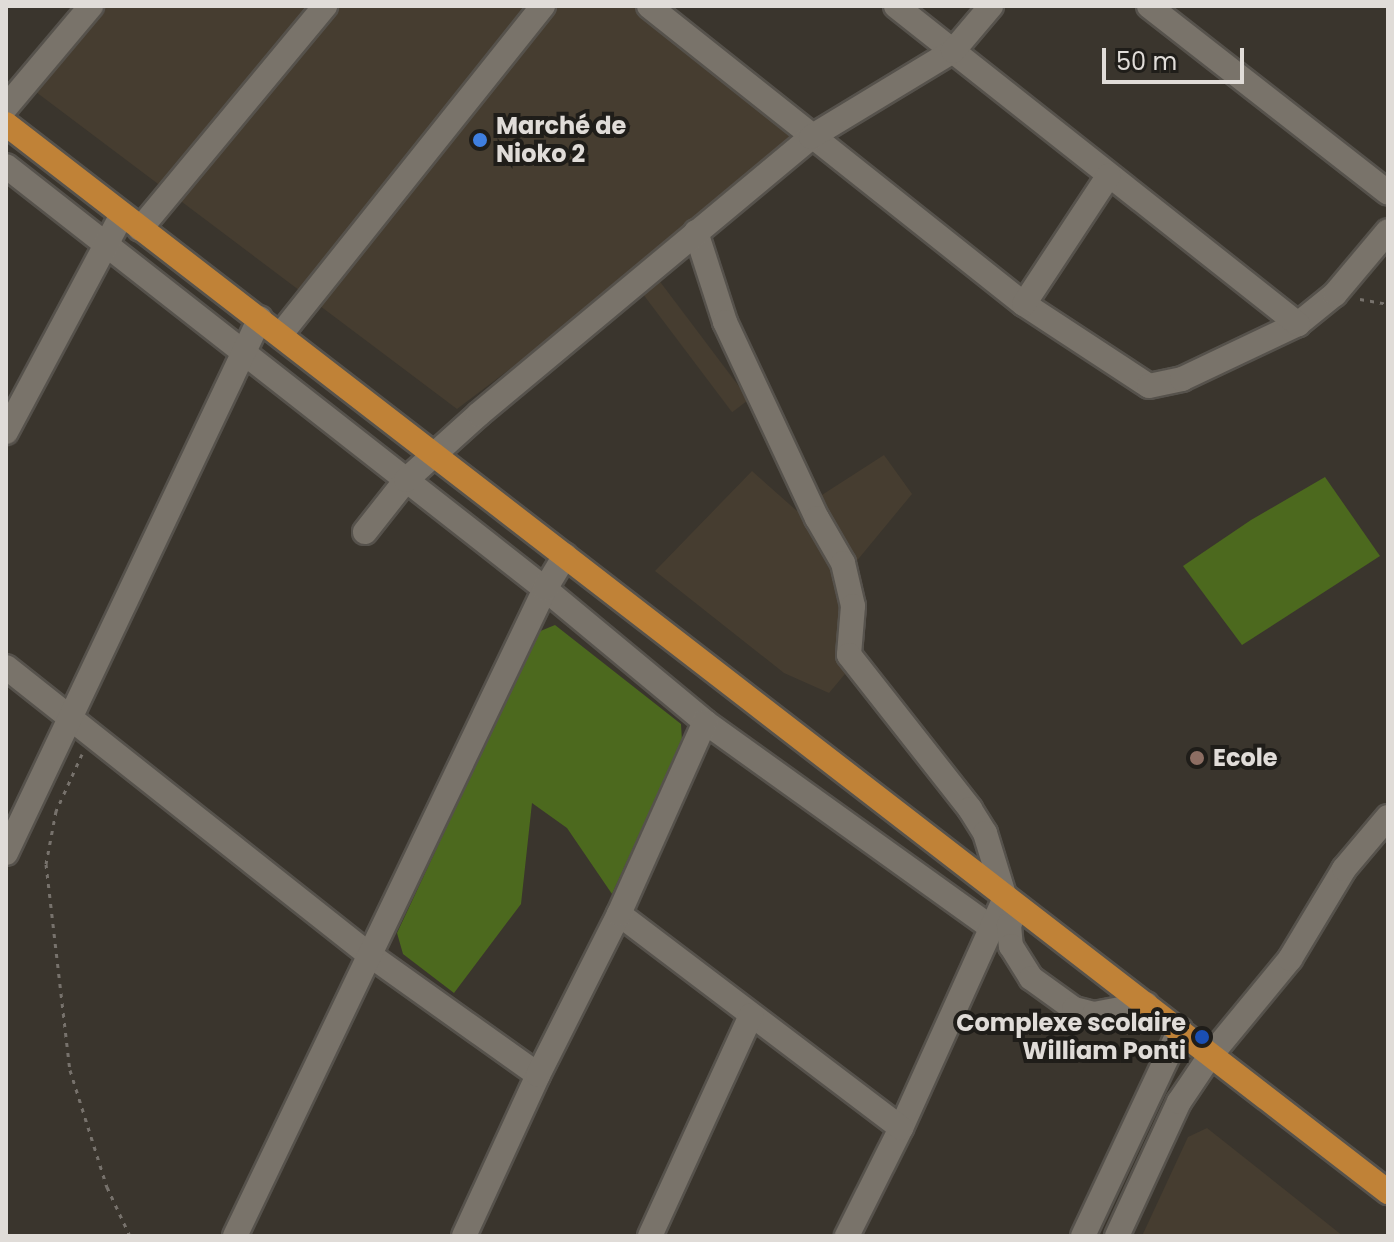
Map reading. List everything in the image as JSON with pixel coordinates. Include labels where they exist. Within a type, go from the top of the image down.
[{"type":"highway","points":[[6,124],[1388,1192]]},
{"type":"street","points":[[6,107],[91,6]]},
{"type":"street","points":[[6,432],[103,244],[131,222],[325,6]]},
{"type":"street","points":[[281,334],[543,6]]},
{"type":"street","points":[[649,6],[1024,304],[1149,386],[1182,379],[1298,324],[1335,294],[1388,231]]},
{"type":"street","points":[[896,6],[1298,324]]},
{"type":"street","points":[[365,532],[406,480],[434,453],[696,232],[811,137],[953,51],[991,6]]},
{"type":"street","points":[[1149,6],[1388,193]]},
{"type":"street","points":[[6,166],[545,589],[705,722],[990,927]]},
{"type":"street","points":[[1024,304],[1109,175]]},
{"type":"street","points":[[696,232],[725,322],[817,518],[843,563],[853,606],[849,655],[970,809],[985,833],[1011,902],[1011,946],[1031,978],[1074,1009],[1094,1014],[1146,1004]]},
{"type":"street","points":[[6,853],[260,318]]},
{"type":"street","points":[[235,1236],[545,589],[565,556]]},
{"type":"street","points":[[6,667],[370,955],[538,1075]]},
{"type":"street","points":[[464,1236],[538,1075],[619,914],[705,722]]},
{"type":"street","points":[[1117,1236],[1179,1102],[1344,869],[1388,817]]},
{"type":"street","points":[[847,1236],[901,1128],[990,927],[1011,902]]},
{"type":"street","points":[[619,914],[901,1128]]},
{"type":"street","points":[[650,1236],[751,1015]]},
{"type":"street","points":[[1083,1236],[1180,1030]]},
{"type":"path","points":[[1335,294],[1388,304]]},
{"type":"path","points":[[91,735],[56,811],[46,864],[70,1070],[107,1187],[130,1236]]},
{"type":"shaded area","points":[[85,6],[651,6],[819,135],[457,409],[24,83]]},
{"type":"shaded area","points":[[658,279],[749,400],[732,412],[641,292]]},
{"type":"shaded area","points":[[884,455],[912,494],[841,580],[850,608],[845,674],[829,693],[784,673],[655,571],[752,471],[797,511]]},
{"type":"shaded area","points":[[1207,1128],[1343,1236],[1142,1236],[1188,1137]]},
{"type":"green space","points":[[1325,477],[1380,556],[1242,645],[1183,566],[1251,520]]},
{"type":"green space","points":[[555,625],[681,724],[682,741],[612,894],[567,828],[532,803],[521,904],[454,993],[403,954],[397,933],[538,632]]},
{"type":"place","name":"Marché de Nioko 2","points":[[480,140]]},
{"type":"place","name":"Ecole","points":[[1197,758]]},
{"type":"place","name":"Complexe scolaire William Ponti","points":[[1202,1037]]}]
